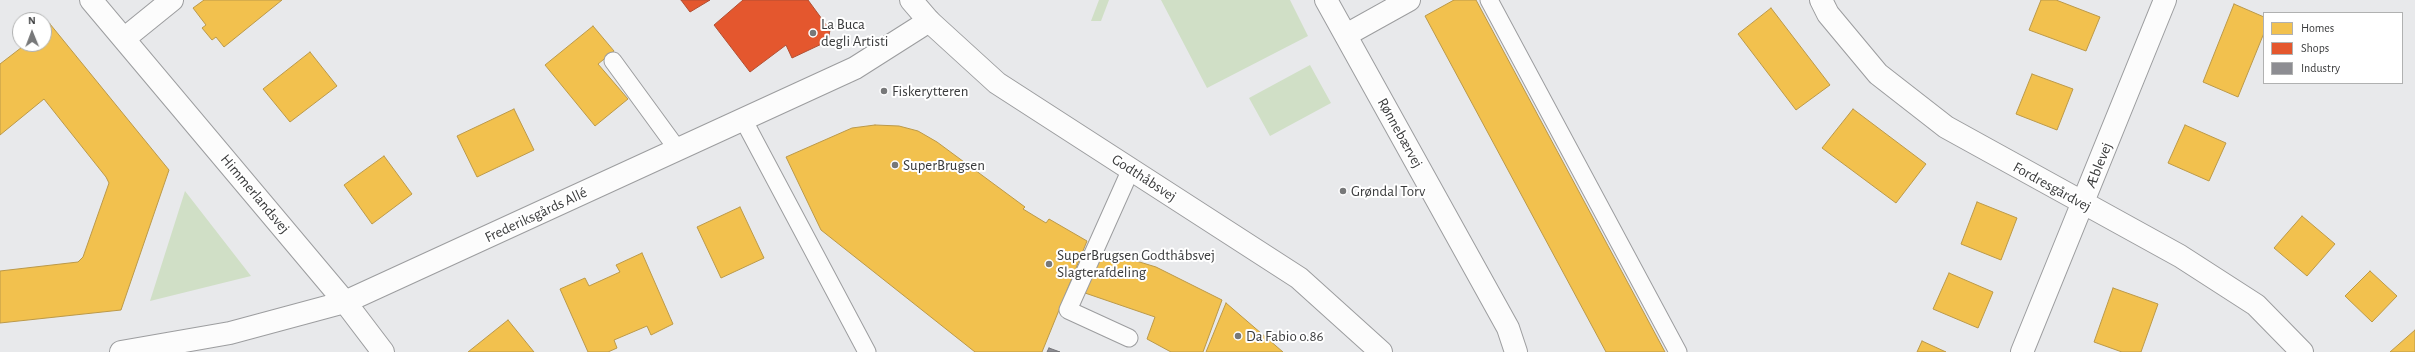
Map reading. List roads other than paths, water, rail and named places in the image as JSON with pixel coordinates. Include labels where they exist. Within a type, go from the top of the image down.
[{"type":"street","name":"Himmerlandsvej","points":[[91,0],[125,38],[345,302],[383,352]]},
{"type":"street","points":[[125,38],[172,0]]},
{"type":"street","name":"Godthåbsvej","points":[[911,0],[929,21],[997,83],[1300,278],[1382,352]]},
{"type":"street","name":"Rønnebærvej","points":[[1326,0],[1508,328],[1516,352]]},
{"type":"street","points":[[1346,35],[1409,0]]},
{"type":"street","name":"Fordresgårdvej","points":[[1821,0],[1828,14],[1878,74],[1946,127],[2083,204],[2180,256],[2256,305],[2302,352]]},
{"type":"street","name":"Æblevej","points":[[2022,352],[2165,0]]},
{"type":"street","name":"Frederiksgårds Allé","points":[[121,352],[230,333],[345,302],[855,68],[929,21]]},
{"type":"lane","points":[[1489,0],[1678,352]]},
{"type":"lane","points":[[613,61],[678,150]]},
{"type":"lane","points":[[743,119],[867,352]]},
{"type":"lane","points":[[1129,338],[1068,310],[1130,169]]},
{"type":"place","name":"La Buca degli Artisti","points":[[813,33]]},
{"type":"place","name":"Fiskerytteren","points":[[884,91]]},
{"type":"place","name":"SuperBrugsen","points":[[895,165]]},
{"type":"place","name":"Grøndal Torv","points":[[1343,191]]},
{"type":"place","name":"SuperBrugsen Godthåbsvej Slagterafdeling","points":[[1049,264]]},
{"type":"place","name":"Da Fabio o.86","points":[[1238,336]]}]
